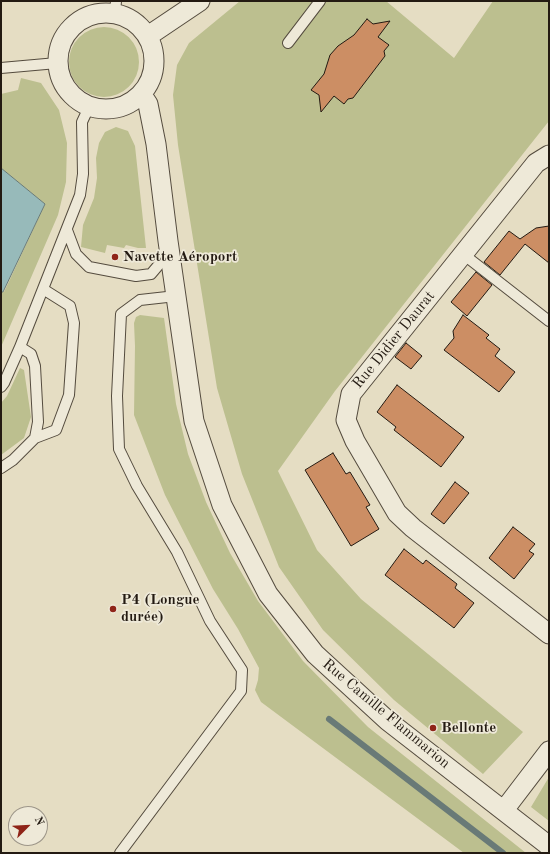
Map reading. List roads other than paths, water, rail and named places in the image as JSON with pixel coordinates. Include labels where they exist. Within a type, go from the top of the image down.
[{"type":"street","points":[[148,36],[200,1]]},
{"type":"street","points":[[115,7],[139,26],[148,36],[154,51],[154,67],[150,82],[142,95],[131,104],[117,109],[103,110],[89,107],[76,100],[66,90],[60,77],[57,63],[59,48],[65,35],[74,24],[87,16],[101,13],[115,7]]},
{"type":"street","name":"Rue Camille Flammarion","points":[[142,95],[148,104],[156,144],[168,242],[194,421],[222,505],[268,594],[315,654],[388,720],[549,846]]},
{"type":"street","name":"Rue Didier Daurat","points":[[542,159],[463,254],[351,394],[346,420],[355,441],[397,513],[413,528],[549,634]]},
{"type":"street","points":[[504,810],[549,750]]},
{"type":"lane","points":[[288,43],[320,1]]},
{"type":"lane","points":[[1,68],[57,63]]},
{"type":"lane","points":[[1,387],[20,347],[80,195],[84,174],[82,122],[89,107]]},
{"type":"lane","points":[[67,230],[76,254],[89,267],[136,276],[151,274],[162,261],[168,242]]},
{"type":"lane","points":[[463,254],[549,321]]},
{"type":"lane","points":[[1,468],[13,460],[35,438],[56,430],[69,395],[74,323],[70,306],[43,289]]},
{"type":"lane","points":[[120,853],[241,690],[242,670],[210,621],[177,552],[138,486],[120,449],[117,396],[121,314],[140,300],[176,296]]},
{"type":"lane","points":[[20,347],[31,354],[35,366],[38,422],[35,438]]},
{"type":"water","points":[[1,168],[45,204],[3,292],[1,292]]},
{"type":"waterway","points":[[329,719],[503,853]]},
{"type":"place","name":"Navette Aéroport","points":[[115,257]]},
{"type":"place","name":"P4 (Longue durée)","points":[[113,609]]},
{"type":"place","name":"Bellonte","points":[[433,728]]}]
